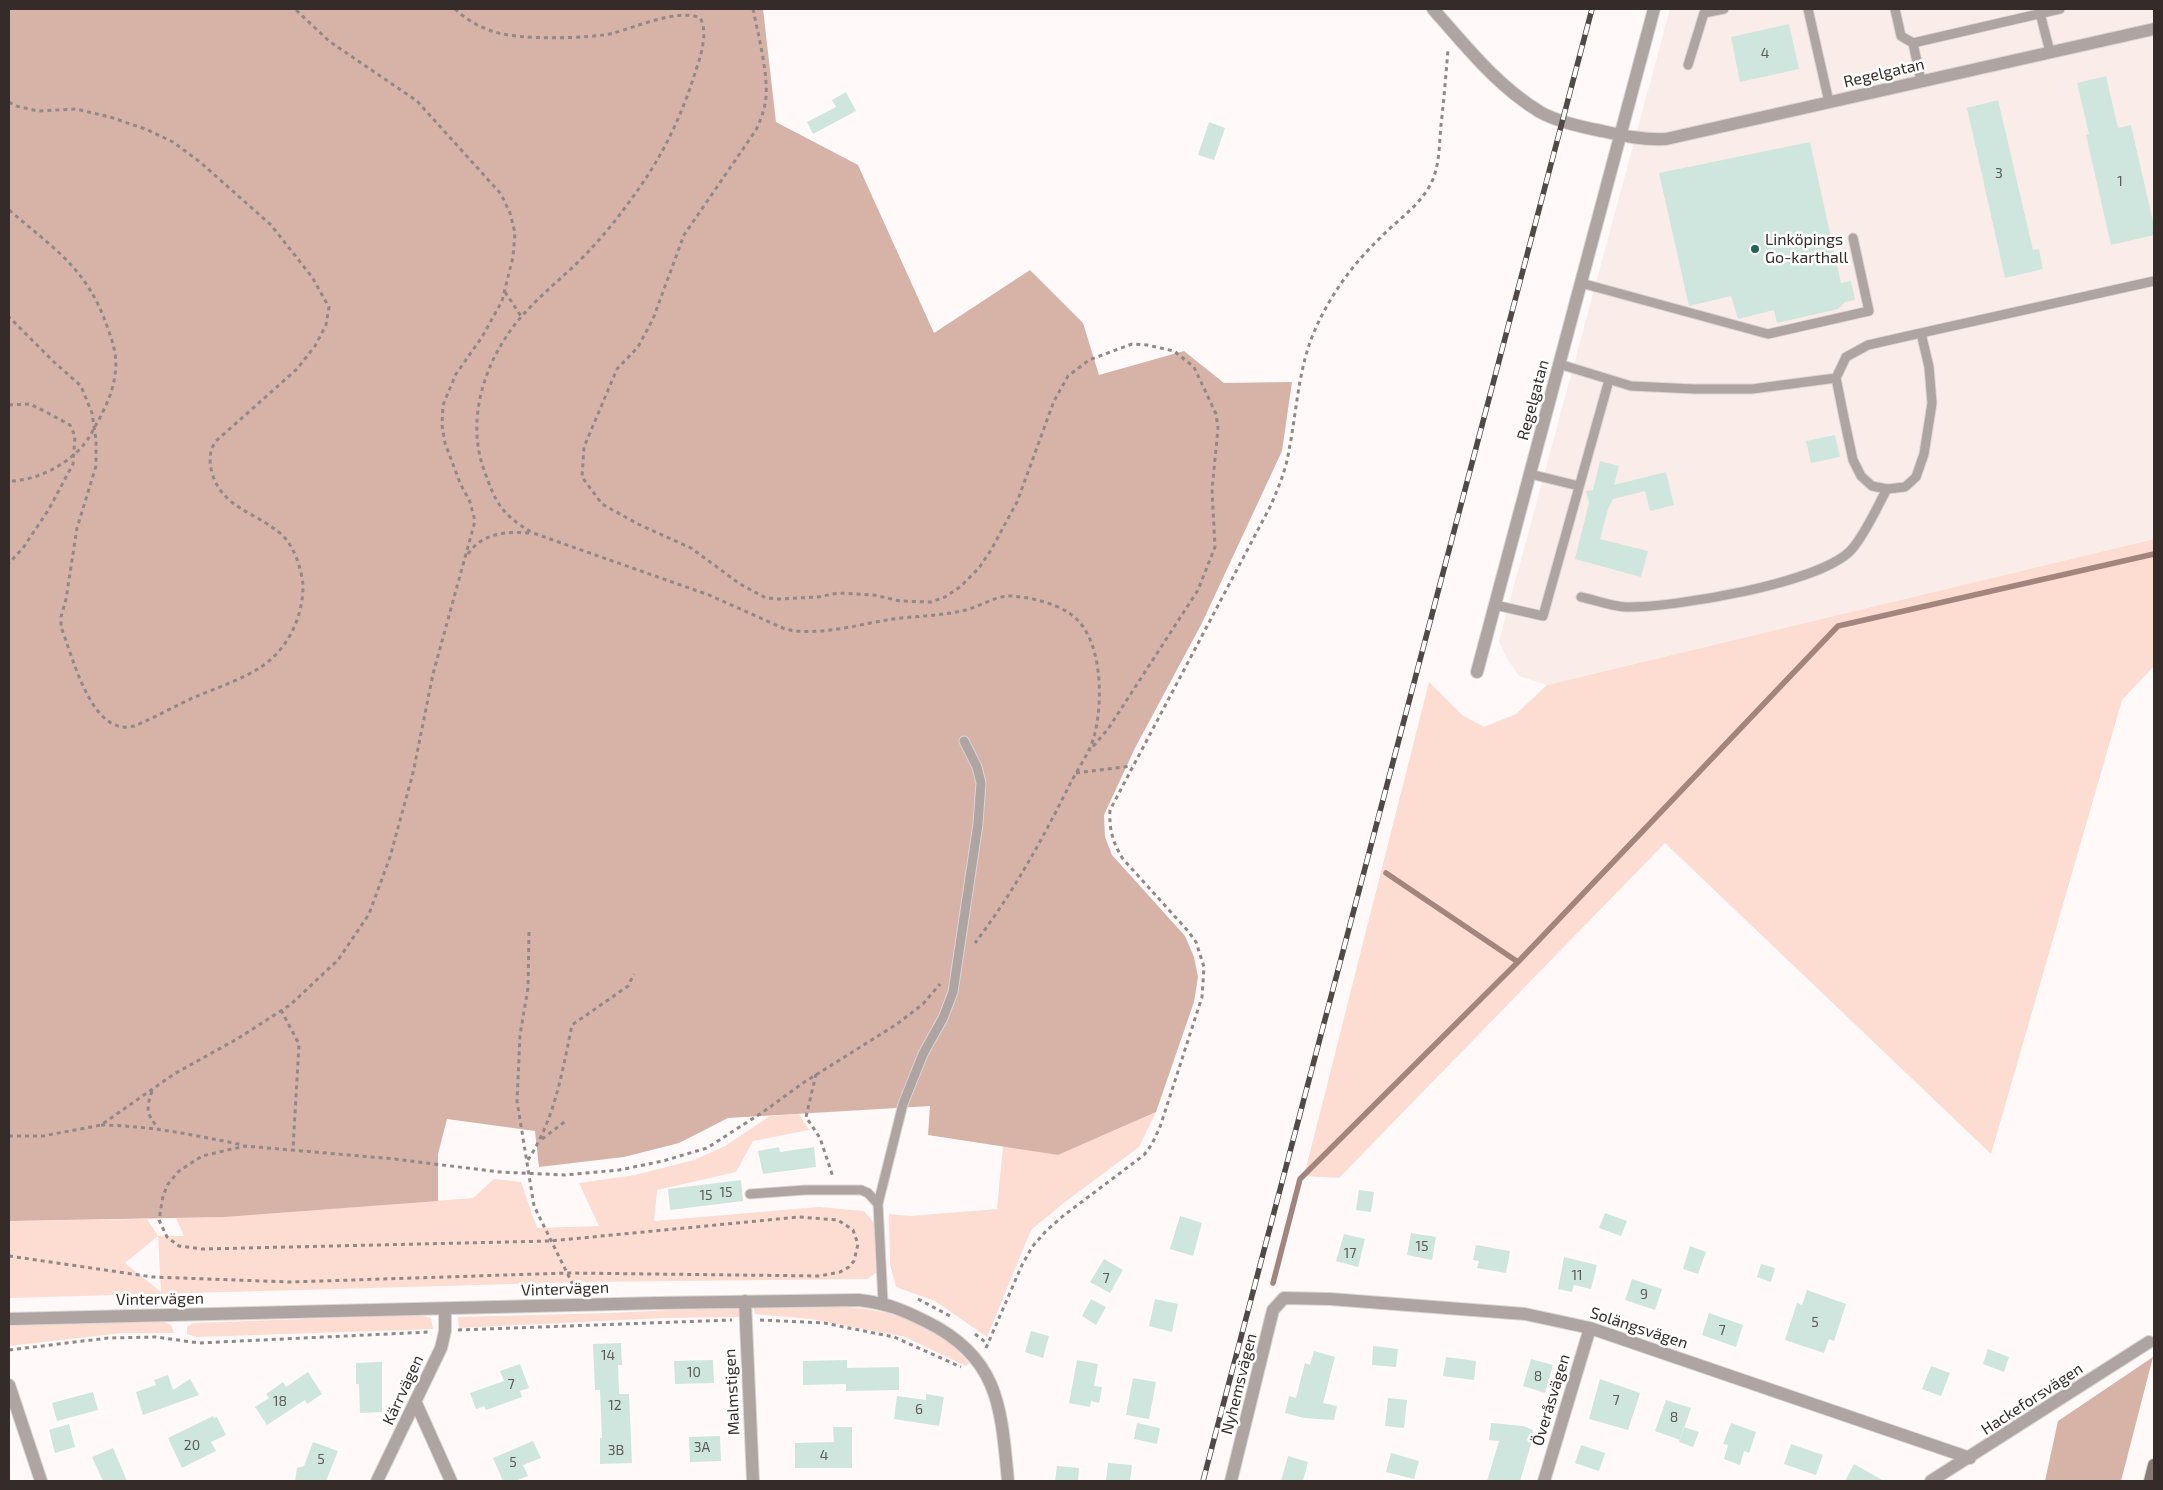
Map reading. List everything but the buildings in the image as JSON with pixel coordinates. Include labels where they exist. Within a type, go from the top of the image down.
[{"type":"street","points":[[1433,9],[1498,81],[1541,112],[1563,121],[1620,136]]},
{"type":"street","name":"Regelgatan","points":[[1477,672],[1654,9]]},
{"type":"street","name":"Regelgatan","points":[[1620,136],[1637,139],[1666,139],[2154,29]]},
{"type":"street","name":"Solängsvägen","points":[[1284,1298],[1330,1299],[1525,1314],[1590,1328],[1970,1458]]},
{"type":"street","name":"Nyhemsvägen","points":[[1231,1481],[1273,1310],[1284,1298]]},
{"type":"street","name":"Vintervägen","points":[[9,1319],[582,1305],[859,1300],[883,1302],[902,1309],[939,1328],[956,1339],[980,1362],[992,1385],[1000,1409],[1008,1481]]},
{"type":"street","name":"Malmstigen","points":[[745,1302],[753,1481]]},
{"type":"street","name":"Kärrvägen","points":[[377,1481],[441,1348],[445,1331],[445,1309]]},
{"type":"street","name":"Överåsvägen","points":[[1544,1481],[1590,1328]]},
{"type":"street","name":"Hackeforsvägen","points":[[1931,1481],[1970,1458],[2149,1342]]},
{"type":"street","points":[[9,1385],[41,1481]]},
{"type":"street","points":[[416,1403],[451,1481]]},
{"type":"street","points":[[2150,1481],[2154,1465]]},
{"type":"lane","points":[[1688,65],[1704,13],[1724,9]]},
{"type":"lane","points":[[1808,9],[1829,102]]},
{"type":"lane","points":[[1895,9],[1901,36],[1913,43],[2060,9]]},
{"type":"lane","points":[[2040,14],[2050,52]]},
{"type":"lane","points":[[1913,43],[1921,81]]},
{"type":"lane","points":[[1581,283],[1768,334],[1869,311],[1853,238]]},
{"type":"lane","points":[[1921,333],[1929,367],[1932,403],[1924,454],[1916,477],[1905,487],[1887,489],[1872,486],[1861,476],[1854,460],[1836,378],[1846,357],[1868,345],[1921,333],[2154,282]]},
{"type":"lane","points":[[1559,364],[1631,386],[1752,389],[1836,378]]},
{"type":"lane","points":[[1495,605],[1543,616],[1609,380]]},
{"type":"lane","points":[[1530,474],[1579,486]]},
{"type":"lane","points":[[1581,597],[1624,607],[1683,602],[1777,584],[1828,567],[1852,549],[1887,489]]},
{"type":"lane","points":[[883,1302],[878,1204],[903,1104],[923,1054],[943,1018],[953,992],[978,824],[980,783],[977,767],[964,741]]},
{"type":"lane","points":[[750,1194],[805,1190],[861,1190],[868,1193],[878,1204]]},
{"type":"path","points":[[101,1125],[174,1074],[237,1040],[281,1010],[338,960],[369,914],[390,857],[413,773],[433,674],[475,521],[470,502],[460,483],[446,443],[442,425],[443,404],[456,374],[492,320],[504,291],[513,257],[515,233],[510,213],[502,194],[417,101],[329,41],[295,9]]},
{"type":"path","points":[[9,1136],[43,1136],[101,1125],[158,1128],[245,1146],[293,1149],[528,1174],[565,1175],[618,1170],[663,1161],[707,1148],[763,1112],[816,1074],[897,1024],[916,1009],[957,966],[1015,887],[1040,845],[1094,735],[1100,688],[1097,661],[1089,638],[1081,625],[1071,614],[1055,606],[1037,600],[1011,596],[997,598],[972,609],[958,612],[895,619],[815,632],[797,632],[785,629],[709,595],[533,533],[512,521],[502,510],[491,492],[480,459],[477,419],[479,396],[493,360],[521,316],[586,254],[637,192],[658,159],[673,132],[689,94],[698,66],[703,38],[703,24],[697,16],[682,16],[585,38],[509,36],[482,26],[455,9]]},
{"type":"path","points":[[753,9],[766,81],[764,110],[756,130],[684,235],[653,319],[638,347],[617,369],[584,446],[582,477],[602,504],[638,524],[691,548],[740,584],[766,598],[818,597],[838,593],[931,602],[945,597],[960,587],[979,568],[991,550],[1017,502],[1054,401],[1068,376],[1089,360],[1126,346],[1147,345],[1174,351],[1194,367],[1216,414],[1218,428],[1212,490],[1215,546],[1198,590],[1108,729],[1085,755]]},
{"type":"path","points":[[9,1350],[108,1338],[156,1337],[199,1342],[673,1321],[788,1320],[864,1330],[894,1337],[966,1369],[980,1362],[1022,1265],[1032,1247],[1063,1216],[1132,1166],[1152,1144],[1160,1127],[1202,996],[1204,967],[1196,942],[1123,859],[1111,836],[1110,810],[1270,507],[1283,476],[1290,450],[1299,381],[1306,354],[1324,311],[1348,273],[1358,261],[1380,237],[1410,212],[1430,186],[1438,155],[1450,28]]},
{"type":"path","points":[[9,102],[16,106],[38,111],[76,109],[110,117],[148,130],[172,142],[200,162],[271,224],[312,277],[329,307],[326,324],[315,346],[297,369],[216,440],[210,453],[210,465],[216,486],[232,504],[282,534],[292,550],[302,578],[303,599],[294,628],[286,642],[261,667],[134,726],[119,727],[108,721],[93,706],[61,627],[61,617],[66,599],[77,528],[96,466],[91,407],[81,386],[9,317]]},
{"type":"path","points":[[9,210],[54,247],[79,272],[93,293],[105,320],[113,342],[116,362],[115,376],[109,397],[94,428],[82,447],[47,471],[31,478],[9,481]]},
{"type":"path","points":[[504,291],[521,316]]},
{"type":"path","points":[[9,405],[30,404],[70,425],[75,436],[73,464],[49,509],[23,548],[9,563]]},
{"type":"path","points":[[466,559],[474,547],[489,537],[513,532],[533,533]]},
{"type":"path","points":[[1076,773],[1133,766]]},
{"type":"path","points":[[529,932],[528,988],[520,1034],[517,1101],[534,1206],[582,1305]]},
{"type":"path","points":[[527,1161],[542,1139],[558,1093],[572,1025],[628,986],[634,974]]},
{"type":"path","points":[[281,1010],[299,1044],[293,1149]]},
{"type":"path","points":[[816,1074],[806,1117],[820,1138],[837,1190]]},
{"type":"path","points":[[152,1090],[147,1105],[149,1116],[158,1128]]},
{"type":"path","points":[[542,1139],[567,1120]]},
{"type":"path","points":[[9,1256],[154,1277],[290,1282],[568,1273],[820,1276],[840,1272],[849,1267],[854,1261],[858,1244],[853,1230],[838,1220],[799,1217],[550,1241],[202,1249],[178,1246],[168,1237],[159,1220],[161,1203],[168,1184],[179,1171],[202,1156],[245,1146]]},
{"type":"shaded area","points":[[9,9],[763,9],[776,122],[858,165],[934,333],[1030,270],[1083,323],[1099,375],[1184,351],[1224,383],[1292,382],[1282,451],[1202,623],[1135,748],[1104,815],[1105,837],[1112,855],[1185,936],[1194,957],[1198,977],[1194,1002],[1156,1112],[1058,1155],[928,1135],[930,1106],[728,1118],[679,1143],[624,1157],[539,1167],[535,1131],[447,1119],[438,1154],[438,1201],[225,1217],[9,1221]]},
{"type":"shaded area","points":[[1670,9],[2154,9],[2154,539],[1547,685],[1519,676],[1506,657],[1499,641]]},
{"type":"shaded area","points":[[2154,539],[2154,666],[2122,700],[1991,1154],[1665,843],[1339,1178],[1304,1176],[1429,682],[1462,715],[1484,727],[1516,714],[1547,685]]},
{"type":"shaded area","points":[[1156,1112],[1139,1147],[1031,1230],[987,1337],[935,1301],[896,1287],[890,1264],[889,1214],[910,1216],[997,1209],[1003,1146],[1058,1155]]},
{"type":"shaded area","points":[[799,1114],[809,1130],[753,1141],[736,1172],[657,1190],[654,1221],[819,1207],[864,1211],[874,1223],[876,1273],[867,1279],[585,1282],[9,1298],[9,1221],[147,1219],[158,1236],[184,1236],[176,1218],[225,1217],[473,1198],[494,1179],[521,1182],[537,1228],[599,1226],[579,1183],[635,1175],[694,1160],[725,1146],[770,1116]],"holes":[[[158,1236],[161,1292],[125,1263]]]},
{"type":"shaded area","points":[[753,1305],[856,1308],[905,1318],[928,1329],[950,1343],[969,1363],[966,1366],[905,1337],[811,1319],[755,1314]]},
{"type":"shaded area","points":[[739,1307],[741,1317],[663,1318],[459,1328],[458,1317],[609,1313]]},
{"type":"shaded area","points":[[419,1315],[431,1318],[433,1329],[197,1337],[187,1334],[187,1327],[193,1323]]},
{"type":"shaded area","points":[[164,1322],[171,1325],[174,1333],[122,1333],[9,1346],[9,1325]]},
{"type":"shaded area","points":[[2153,1357],[2121,1481],[2045,1481],[2058,1421]]},
{"type":"waterway","points":[[1273,1283],[1300,1179],[1518,962],[1838,626],[2154,554]]},
{"type":"waterway","points":[[1386,873],[1518,962]]},
{"type":"railway","points":[[1203,1481],[1592,9]]},
{"type":"place","name":"Linköpings Go-karthall","points":[[1755,249]]}]
